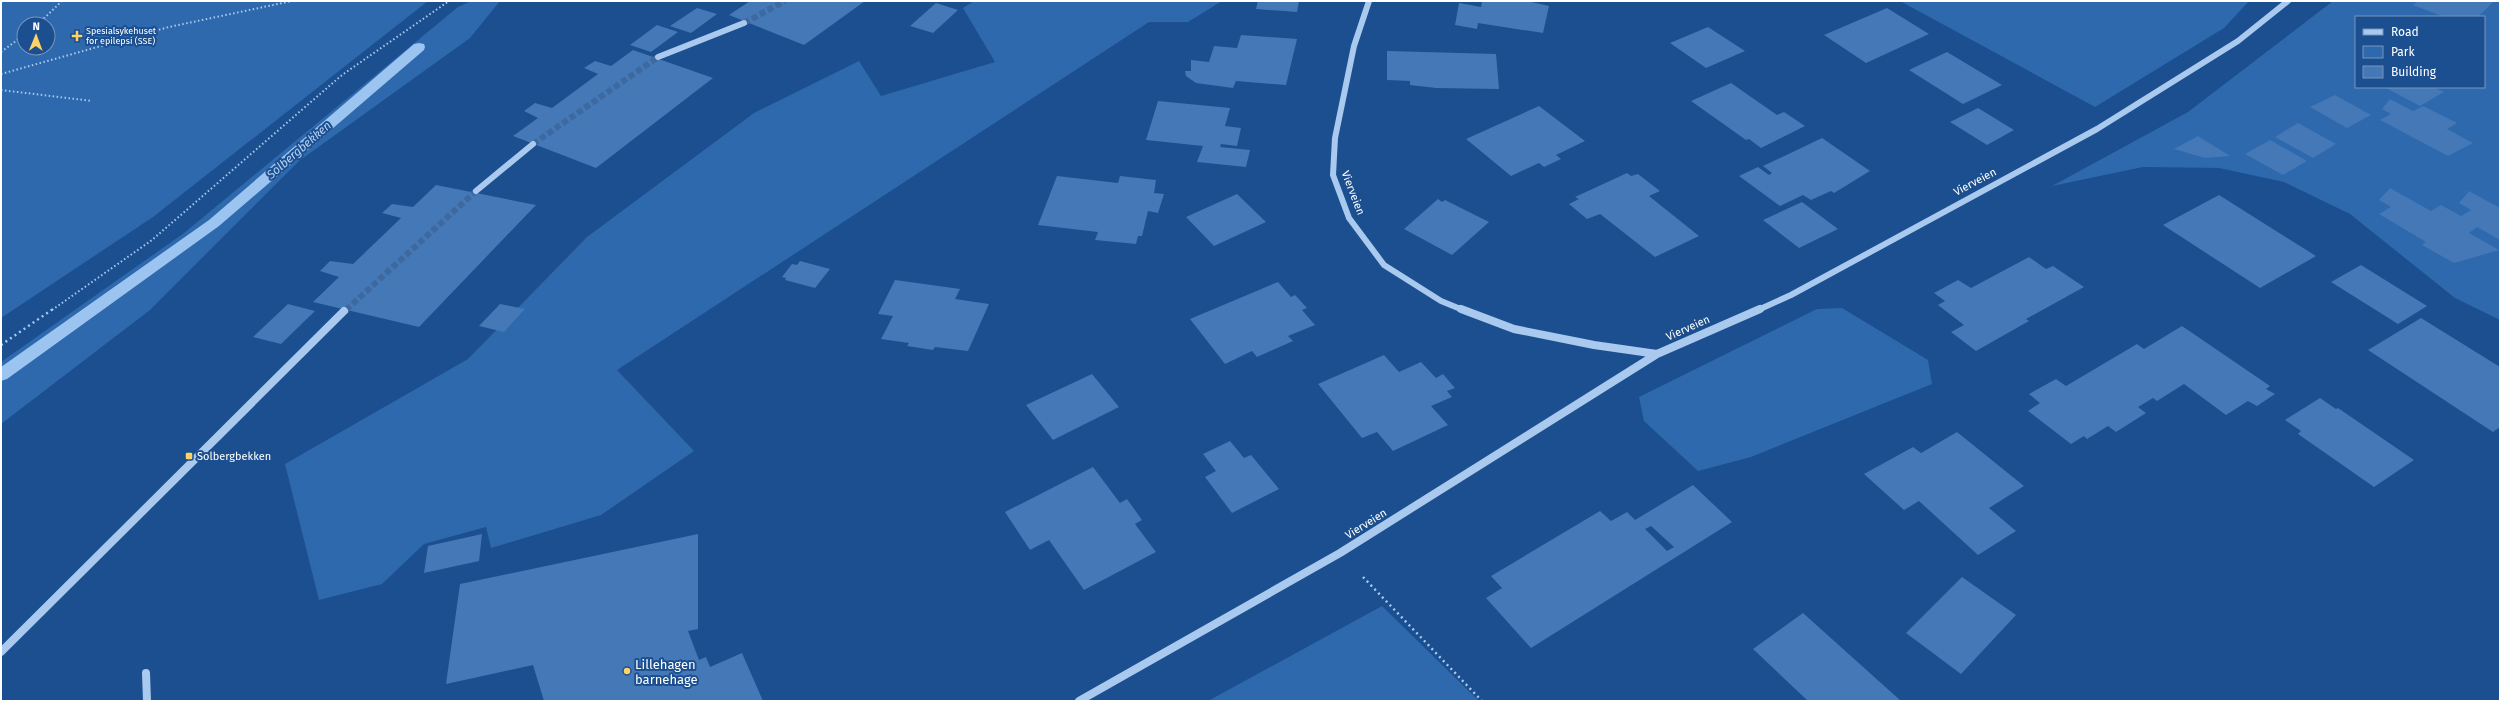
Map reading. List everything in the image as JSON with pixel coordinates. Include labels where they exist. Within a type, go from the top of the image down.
[{"type":"street","name":"Vierveien","points":[[1370,1],[1354,46],[1335,138],[1333,174],[1349,218],[1384,265],[1441,301],[1514,329],[1594,345],[1657,354]]},
{"type":"street","name":"Vierveien","points":[[1079,701],[1340,553],[1657,354],[1791,295],[2097,129],[2180,79],[2238,41],[2288,1]]},
{"type":"street","points":[[658,57],[744,22]]},
{"type":"street","points":[[476,191],[533,144]]},
{"type":"street","points":[[1,652],[171,481],[344,311]]},
{"type":"street","points":[[146,673],[147,701]]},
{"type":"path","points":[[46,16],[62,1]]},
{"type":"path","points":[[1,74],[169,27],[292,1]]},
{"type":"path","points":[[1,345],[152,240],[342,75],[449,1]]},
{"type":"path","points":[[1,52],[16,41]]},
{"type":"path","points":[[1,90],[92,101]]},
{"type":"path","points":[[1340,553],[1482,701]]},
{"type":"green space","points":[[1,1],[428,1],[153,217],[1,318]]},
{"type":"green space","points":[[471,1],[500,1],[470,38],[299,161],[150,310],[1,424],[1,362],[184,233],[458,7]]},
{"type":"green space","points":[[974,1],[1222,1],[1188,22],[1149,22],[617,370],[694,451],[601,515],[491,548],[486,527],[424,544],[382,584],[319,600],[285,464],[468,359],[587,237],[754,113],[859,61],[881,96],[995,62],[963,8]]},
{"type":"green space","points":[[1900,1],[2249,1],[2224,28],[2095,107]]},
{"type":"green space","points":[[2333,1],[2500,1],[2500,320],[2455,298],[2350,214],[2284,182],[2219,168],[2143,167],[2052,186],[2188,112]]},
{"type":"green space","points":[[1842,308],[1928,360],[1932,384],[1751,457],[1698,471],[1644,421],[1639,397],[1817,309]]},
{"type":"green space","points":[[1382,606],[1479,701],[1208,701]]},
{"type":"building","points":[[750,1],[865,1],[804,45],[729,15]]},
{"type":"building","points":[[1258,1],[1299,1],[1297,12],[1256,9]]},
{"type":"building","points":[[1482,1],[1527,1],[1549,6],[1543,33],[1478,23],[1477,29],[1455,25],[1459,3],[1481,7]]},
{"type":"building","points":[[2418,1],[2494,1],[2479,16],[2441,16],[2413,5]]},
{"type":"building","points":[[936,3],[958,10],[933,33],[910,26]]},
{"type":"building","points":[[697,8],[717,14],[691,33],[670,26]]},
{"type":"building","points":[[1887,8],[1929,34],[1866,63],[1824,35]]},
{"type":"building","points":[[657,25],[678,32],[651,52],[630,45]]},
{"type":"building","points":[[1708,27],[1745,51],[1706,68],[1670,43]]},
{"type":"building","points":[[1241,35],[1297,39],[1286,85],[1236,81],[1233,88],[1196,83],[1186,76],[1185,71],[1191,71],[1191,60],[1209,62],[1214,46],[1237,48]]},
{"type":"building","points":[[633,50],[713,78],[596,168],[513,136],[538,118],[524,111],[535,103],[552,108],[598,74],[584,68],[595,61],[611,66]]},
{"type":"building","points":[[1387,51],[1496,54],[1499,89],[1436,88],[1410,85],[1410,81],[1387,80]]},
{"type":"building","points":[[1947,52],[2002,85],[1963,104],[1909,70]]},
{"type":"building","points":[[1731,83],[1777,115],[1784,112],[1805,126],[1761,148],[1749,139],[1746,140],[1691,101]]},
{"type":"building","points":[[2386,88],[2435,88],[2444,92],[2420,106]]},
{"type":"building","points":[[2335,95],[2371,115],[2347,128],[2310,107]]},
{"type":"building","points":[[2390,99],[2413,111],[2423,106],[2457,123],[2447,129],[2473,143],[2448,156],[2380,120],[2391,114],[2382,109]]},
{"type":"building","points":[[1158,101],[1230,108],[1225,126],[1241,128],[1237,146],[1221,144],[1220,147],[1250,150],[1246,167],[1197,162],[1203,146],[1146,140]]},
{"type":"building","points":[[1539,106],[1585,141],[1556,155],[1561,159],[1544,167],[1539,163],[1511,176],[1466,139]]},
{"type":"building","points":[[1978,108],[2014,130],[1987,145],[1950,122]]},
{"type":"building","points":[[2298,123],[2336,144],[2313,158],[2275,137]]},
{"type":"building","points":[[2198,136],[2230,156],[2205,158],[2174,149]]},
{"type":"building","points":[[1822,138],[1870,171],[1834,193],[1831,191],[1811,200],[1803,195],[1780,206],[1739,176],[1758,167],[1769,175],[1772,173],[1763,166]]},
{"type":"building","points":[[2270,140],[2307,161],[2283,175],[2245,154]]},
{"type":"building","points":[[1627,173],[1631,176],[1638,174],[1660,191],[1649,196],[1699,236],[1655,257],[1600,214],[1587,219],[1569,204],[1579,199],[1575,197]]},
{"type":"building","points":[[1057,176],[1118,183],[1120,176],[1156,180],[1154,193],[1164,194],[1158,213],[1148,211],[1142,236],[1138,236],[1136,244],[1095,240],[1098,232],[1038,225]]},
{"type":"building","points":[[436,185],[536,205],[419,327],[313,302],[339,277],[320,271],[330,261],[353,264],[401,218],[382,213],[392,204],[413,207]]},
{"type":"building","points":[[2390,188],[2431,211],[2441,205],[2461,216],[2471,210],[2459,203],[2469,191],[2500,208],[2500,240],[2477,227],[2469,233],[2499,250],[2454,263],[2422,245],[2426,242],[2379,214],[2391,207],[2379,200]]},
{"type":"building","points":[[1237,194],[1266,222],[1214,246],[1186,217]]},
{"type":"building","points":[[2219,195],[2316,256],[2260,288],[2163,225]]},
{"type":"building","points":[[1438,199],[1442,202],[1445,200],[1489,222],[1452,255],[1404,229]]},
{"type":"building","points":[[1802,202],[1838,229],[1799,248],[1763,220]]},
{"type":"building","points":[[2029,257],[2046,269],[2053,266],[2084,287],[2026,319],[2029,321],[1976,351],[1951,332],[1964,325],[1938,305],[1945,301],[1934,293],[1958,280],[1971,288]]},
{"type":"building","points":[[800,261],[830,269],[815,288],[785,280],[786,278],[782,277],[792,264],[797,265]]},
{"type":"building","points":[[2361,265],[2427,306],[2398,324],[2331,282]]},
{"type":"building","points":[[895,280],[960,289],[955,299],[989,304],[968,351],[935,347],[933,350],[907,346],[909,343],[881,339],[893,316],[878,314]]},
{"type":"building","points":[[1278,282],[1291,297],[1295,295],[1307,308],[1302,310],[1315,325],[1288,336],[1293,341],[1257,357],[1252,351],[1225,364],[1190,319]]},
{"type":"building","points":[[288,304],[315,311],[281,344],[253,337]]},
{"type":"building","points":[[500,304],[525,309],[504,332],[479,326]]},
{"type":"building","points":[[2421,318],[2500,367],[2500,427],[2493,432],[2368,350]]},
{"type":"building","points":[[2182,326],[2270,386],[2266,389],[2275,394],[2257,406],[2248,401],[2226,415],[2184,384],[2157,401],[2153,398],[2138,407],[2146,413],[2116,432],[2108,426],[2087,439],[2084,436],[2071,444],[2028,411],[2040,403],[2029,394],[2056,379],[2066,386],[2137,344],[2144,349]]},
{"type":"building","points":[[1384,355],[1399,372],[1421,362],[1436,378],[1443,374],[1455,388],[1447,391],[1452,397],[1431,406],[1448,425],[1393,451],[1377,432],[1362,438],[1318,384]]},
{"type":"building","points":[[1092,374],[1119,407],[1053,440],[1026,405]]},
{"type":"building","points":[[2320,398],[2336,409],[2338,408],[2414,460],[2374,487],[2298,434],[2301,431],[2285,420]]},
{"type":"building","points":[[1957,432],[2024,486],[1989,508],[2016,531],[1978,555],[1919,501],[1904,510],[1864,474],[1913,447],[1921,453]]},
{"type":"building","points":[[1230,441],[1244,458],[1251,455],[1279,489],[1232,513],[1205,477],[1216,471],[1203,454]]},
{"type":"building","points":[[1093,467],[1120,503],[1127,499],[1142,520],[1135,524],[1156,552],[1084,590],[1049,540],[1030,550],[1005,512]]},
{"type":"building","points":[[1693,485],[1732,522],[1531,648],[1486,598],[1502,588],[1491,576],[1600,511],[1611,521],[1627,512],[1635,520]],"holes":[[[1651,526],[1674,547],[1667,551],[1645,529]]]},
{"type":"building","points":[[482,534],[479,561],[424,573],[428,546]]},
{"type":"building","points":[[698,534],[698,629],[688,631],[699,660],[706,657],[710,667],[742,653],[763,701],[544,701],[533,665],[446,684],[460,584]]},
{"type":"building","points":[[1962,577],[2016,615],[1961,674],[1906,633]]},
{"type":"building","points":[[1803,613],[1901,701],[1808,701],[1753,649]]},
{"type":"waterway","name":"Solbergbekken","points":[[1,375],[214,223],[419,47]]},
{"type":"tunnel","points":[[744,23],[785,1]]},
{"type":"tunnel","points":[[533,144],[658,57]]},
{"type":"tunnel","points":[[346,310],[476,191]]},
{"type":"place","name":"Spesialsykehuset for epilepsi (SSE)","points":[[77,36]]},
{"type":"place","name":"Solbergbekken","points":[[189,456]]},
{"type":"place","name":"Lillehagen barnehage","points":[[627,671]]}]
